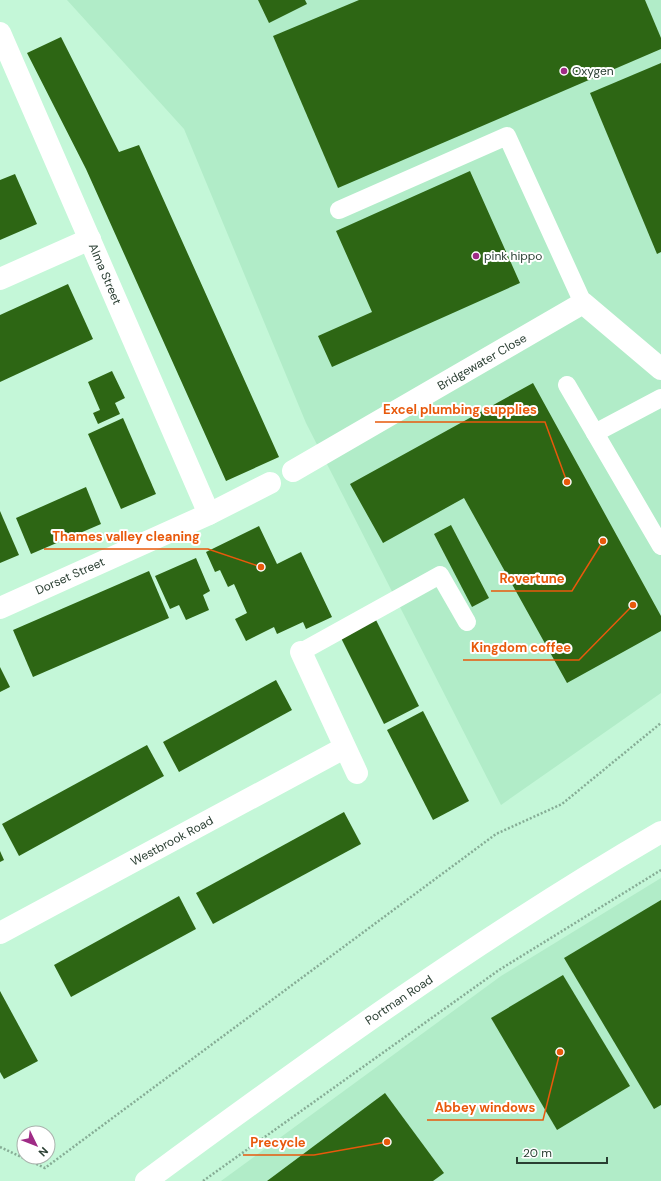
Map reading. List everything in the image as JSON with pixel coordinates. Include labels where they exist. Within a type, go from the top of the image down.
[{"type":"street","name":"Alma Street","points":[[0,34],[209,514]]},
{"type":"street","points":[[0,279],[90,240]]},
{"type":"street","points":[[584,303],[661,369]]},
{"type":"street","name":"Bridgewater Close","points":[[293,471],[584,303]]},
{"type":"street","name":"Dorset Street","points":[[0,608],[209,514],[270,483]]},
{"type":"street","points":[[301,652],[344,748],[357,773]]},
{"type":"street","name":"Westbrook Road","points":[[0,933],[344,748]]},
{"type":"street","name":"Portman Road","points":[[146,1181],[384,1010],[515,923],[661,832]]},
{"type":"lane","points":[[339,210],[507,136],[584,303]]},
{"type":"lane","points":[[567,385],[661,546]]},
{"type":"lane","points":[[596,433],[661,398]]},
{"type":"lane","points":[[301,652],[440,575],[467,622]]},
{"type":"path","points":[[0,1147],[45,1168],[496,834],[562,804],[661,723]]},
{"type":"path","points":[[203,1181],[499,970],[661,870]]},
{"type":"shaded area","points":[[67,0],[661,0],[661,693],[501,805],[306,423],[184,129]]},
{"type":"shaded area","points":[[661,878],[661,1181],[221,1181],[501,976]]},
{"type":"building","points":[[258,0],[305,0],[307,4],[269,23]]},
{"type":"building","points":[[359,0],[645,0],[661,38],[661,49],[338,188],[273,36]]},
{"type":"building","points":[[61,37],[119,152],[139,145],[279,457],[226,481],[86,169],[27,53]]},
{"type":"building","points":[[661,63],[661,252],[657,254],[590,93]]},
{"type":"building","points":[[470,171],[520,283],[332,367],[318,336],[372,312],[336,231]]},
{"type":"building","points":[[15,174],[37,224],[0,240],[0,180]]},
{"type":"building","points":[[68,284],[93,339],[0,382],[0,315]]},
{"type":"building","points":[[112,371],[125,398],[115,403],[120,414],[98,424],[93,413],[100,410],[88,382]]},
{"type":"building","points":[[533,383],[661,616],[661,631],[567,683],[464,498],[383,543],[350,484]]},
{"type":"building","points":[[123,418],[156,494],[121,509],[88,434]]},
{"type":"building","points":[[86,487],[101,524],[31,554],[16,518]]},
{"type":"building","points":[[0,511],[19,555],[0,563]]},
{"type":"building","points":[[451,525],[489,598],[472,607],[434,534]]},
{"type":"building","points":[[259,526],[277,564],[301,552],[332,617],[306,629],[303,622],[277,634],[274,627],[246,641],[235,619],[247,613],[234,584],[228,587],[220,570],[215,572],[206,552]]},
{"type":"building","points":[[196,558],[210,591],[203,595],[209,610],[186,620],[179,605],[170,609],[155,576]]},
{"type":"building","points":[[149,571],[169,618],[33,677],[13,630]]},
{"type":"building","points":[[376,620],[419,706],[384,724],[341,638]]},
{"type":"building","points":[[0,667],[10,687],[0,692]]},
{"type":"building","points":[[276,680],[292,710],[179,772],[163,742]]},
{"type":"building","points":[[423,711],[469,801],[433,820],[387,730]]},
{"type":"building","points":[[147,745],[164,776],[19,856],[2,824]]},
{"type":"building","points":[[344,812],[361,844],[213,924],[196,893]]},
{"type":"building","points":[[0,851],[4,860],[0,862]]},
{"type":"building","points":[[179,896],[196,929],[71,997],[54,965]]},
{"type":"building","points":[[661,900],[661,1105],[654,1109],[564,958]]},
{"type":"building","points":[[563,975],[630,1086],[557,1130],[491,1018]]},
{"type":"building","points":[[0,991],[38,1061],[4,1079],[0,1072]]},
{"type":"building","points":[[385,1093],[444,1173],[433,1181],[267,1181]]},
{"type":"place","name":"Oxygen","points":[[564,71]]},
{"type":"place","name":"pink hippo","points":[[476,256]]},
{"type":"place","name":"Excel plumbing supplies","points":[[567,482]]},
{"type":"place","name":"Rovertune","points":[[603,541]]},
{"type":"place","name":"Thames valley cleaning","points":[[261,567]]},
{"type":"place","name":"Kingdom coffee","points":[[633,605]]},
{"type":"place","name":"Abbey windows","points":[[560,1052]]},
{"type":"place","name":"Precycle","points":[[387,1142]]}]
